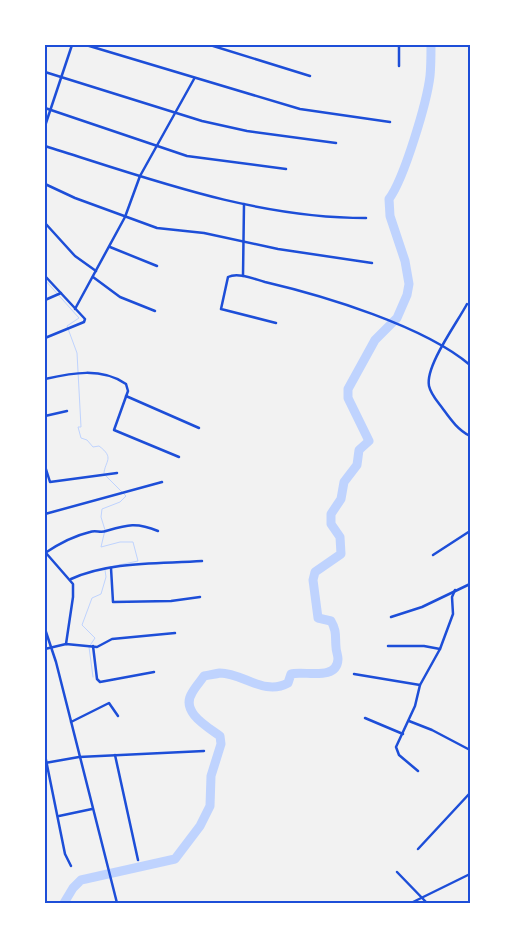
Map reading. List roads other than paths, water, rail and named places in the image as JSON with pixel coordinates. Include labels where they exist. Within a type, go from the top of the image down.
[{"type":"street","points":[[45,126],[72,45]]},
{"type":"street","points":[[86,45],[194,79],[300,109],[390,122]]},
{"type":"street","points":[[210,45],[310,76]]},
{"type":"street","points":[[399,45],[399,66]]},
{"type":"street","points":[[45,72],[223,126],[336,143]]},
{"type":"street","points":[[75,309],[125,217],[140,176],[177,113],[194,79]]},
{"type":"street","points":[[45,108],[191,157],[286,169]]},
{"type":"street","points":[[45,146],[176,188],[244,204],[299,215],[366,218]]},
{"type":"street","points":[[45,184],[125,217],[165,229],[204,233],[372,263]]},
{"type":"street","points":[[242,276],[244,204]]},
{"type":"street","points":[[45,223],[75,256],[96,271]]},
{"type":"street","points":[[110,246],[157,266]]},
{"type":"street","points":[[45,276],[85,319],[84,322],[45,338]]},
{"type":"street","points":[[276,322],[221,309],[228,277],[242,276],[292,289],[389,321],[436,343],[470,365]]},
{"type":"street","points":[[93,277],[120,297],[155,311]]},
{"type":"street","points":[[45,300],[61,293]]},
{"type":"street","points":[[467,304],[430,367],[430,389],[459,429],[470,436]]},
{"type":"street","points":[[45,379],[83,372],[106,375],[126,384],[128,391],[114,430],[179,457]]},
{"type":"street","points":[[126,396],[200,428]]},
{"type":"street","points":[[45,416],[67,411]]},
{"type":"street","points":[[45,466],[50,482],[117,474]]},
{"type":"street","points":[[45,514],[162,482]]},
{"type":"street","points":[[66,644],[73,597],[73,584],[45,553],[59,543],[93,531],[104,532],[115,527],[132,524],[144,525],[158,531]]},
{"type":"street","points":[[433,555],[470,532]]},
{"type":"street","points":[[71,580],[86,573],[111,568],[202,561]]},
{"type":"street","points":[[111,568],[113,602],[171,601],[200,597]]},
{"type":"street","points":[[391,617],[422,607],[454,590],[470,584]]},
{"type":"street","points":[[418,771],[397,752],[396,747],[416,706],[420,685],[440,649],[453,614],[454,590]]},
{"type":"street","points":[[45,629],[56,662],[106,866],[117,903]]},
{"type":"street","points":[[45,649],[66,644],[100,646],[112,639],[175,633]]},
{"type":"street","points":[[93,646],[97,679],[100,682],[154,672]]},
{"type":"street","points":[[388,646],[424,646],[440,649]]},
{"type":"street","points":[[354,674],[420,685]]},
{"type":"street","points":[[71,722],[110,703],[118,716]]},
{"type":"street","points":[[364,718],[402,734]]},
{"type":"street","points":[[408,721],[432,730],[470,750]]},
{"type":"street","points":[[46,763],[79,757],[204,751]]},
{"type":"street","points":[[45,755],[66,854],[71,866]]},
{"type":"street","points":[[115,755],[138,860]]},
{"type":"street","points":[[418,849],[470,793]]},
{"type":"street","points":[[59,816],[92,809]]},
{"type":"street","points":[[397,872],[409,887],[427,903]]},
{"type":"street","points":[[412,903],[470,874]]},
{"type":"waterway","points":[[64,903],[73,888],[81,880],[175,859],[200,826],[210,806],[211,776],[221,744],[220,736],[197,718],[192,713],[190,706],[189,700],[192,693],[204,676],[220,673],[229,674],[270,687],[288,683],[291,674],[326,673],[336,666],[338,659],[334,628],[331,621],[318,618],[313,580],[315,572],[341,554],[340,537],[331,524],[331,514],[341,499],[344,482],[357,465],[359,450],[369,441],[348,398],[348,389],[375,340],[397,318],[407,295],[409,284],[405,261],[390,216],[389,199],[408,158],[420,121],[430,76],[431,45]]},
{"type":"waterway","points":[[45,280],[79,318],[67,326],[77,353],[81,427],[78,427],[81,438],[87,440],[93,447],[99,446],[107,454],[108,459],[104,473]]},
{"type":"waterway","points":[[106,476],[126,496],[120,502],[102,509],[101,517],[105,530],[101,547],[120,542],[133,542],[138,561],[109,567]]},
{"type":"waterway","points":[[93,677],[89,647],[95,638],[82,625],[92,598],[101,594],[106,577],[105,570]]}]
